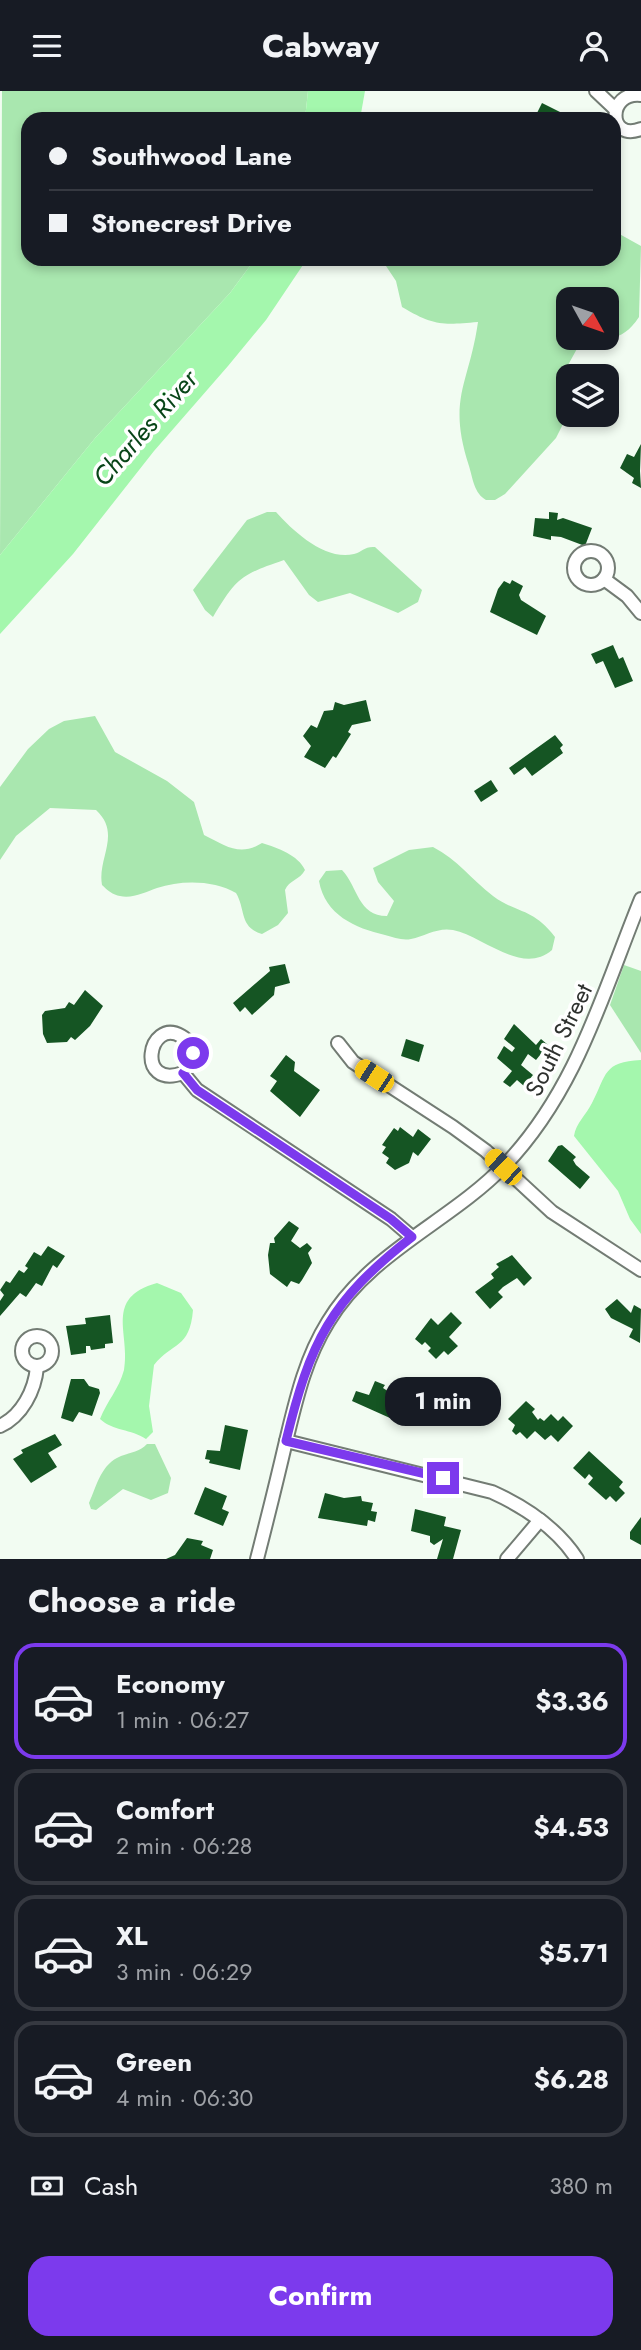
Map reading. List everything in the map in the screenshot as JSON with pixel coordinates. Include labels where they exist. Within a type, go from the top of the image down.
[{"type":"street","points":[[596,91],[614,108]]},
{"type":"street","points":[[615,112],[620,97],[630,92],[641,95]]},
{"type":"street","points":[[621,126],[640,132]]},
{"type":"street","points":[[604,579],[627,596],[641,613]]},
{"type":"street","name":"South Street","points":[[257,1559],[304,1371],[327,1322],[356,1284],[503,1167],[544,1119],[572,1070],[612,978],[641,899]]},
{"type":"street","points":[[338,1043],[353,1062],[453,1127],[503,1167],[552,1212],[641,1270]]},
{"type":"street","points":[[183,1073],[209,1100],[391,1219],[412,1237]]},
{"type":"street","points":[[0,1426],[24,1406],[36,1381],[37,1367]]},
{"type":"street","points":[[286,1441],[469,1485],[516,1503],[562,1539],[577,1559]]},
{"type":"street","points":[[507,1559],[540,1520]]},
{"type":"shaded area","points":[[2,91],[308,91],[306,112],[21,112],[21,266],[250,266],[230,293],[96,437],[0,555]]},
{"type":"shaded area","points":[[621,235],[641,246],[639,317],[620,335],[620,287],[556,287],[556,350],[576,350],[569,364],[556,364],[556,427],[562,427],[556,438],[505,494],[495,500],[486,500],[474,485],[460,424],[462,392],[478,322],[438,323],[402,307],[396,281],[386,266],[621,266]]},
{"type":"shaded area","points":[[267,512],[276,512],[310,543],[332,553],[354,554],[375,547],[422,590],[418,602],[398,613],[350,593],[318,602],[309,595],[284,560],[241,579],[228,593],[213,617],[205,610],[193,590],[247,520]]},
{"type":"shaded area","points":[[95,716],[115,752],[167,781],[194,802],[204,835],[240,850],[262,843],[298,860],[305,870],[285,890],[288,913],[278,925],[262,934],[255,931],[246,922],[236,893],[208,884],[166,885],[129,897],[110,892],[102,885],[101,875],[107,846],[107,828],[104,819],[96,810],[50,808],[16,836],[0,860],[0,787],[28,749],[49,729],[64,721]]},
{"type":"shaded area","points":[[433,847],[450,857],[493,896],[539,920],[555,937],[552,950],[540,957],[515,957],[465,934],[447,929],[411,939],[398,939],[363,928],[343,918],[322,893],[319,881],[326,871],[342,870],[364,906],[377,915],[387,916],[394,901],[378,882],[373,868],[409,850]]},
{"type":"shaded area","points":[[624,965],[641,971],[641,1053],[610,1005]]},
{"type":"shaded area","points":[[147,1444],[155,1444],[171,1478],[168,1493],[151,1500],[123,1489],[96,1510],[91,1509],[89,1503],[100,1476],[109,1464]]},
{"type":"water","points":[[308,91],[365,91],[361,112],[306,112]]},
{"type":"water","name":"Charles River","points":[[250,266],[302,266],[266,320],[154,451],[73,554],[0,634],[0,555],[96,437],[230,293]]},
{"type":"water","points":[[641,1060],[641,1234],[630,1219],[618,1191],[574,1136],[608,1071],[619,1063]]},
{"type":"water","points":[[157,1283],[181,1293],[193,1310],[184,1338],[154,1365],[149,1406],[153,1432],[146,1439],[100,1419],[124,1370],[125,1308],[130,1298],[140,1290]]},
{"type":"building","points":[[542,103],[560,112],[538,112]]},
{"type":"building","points":[[641,444],[641,488],[632,483],[634,478],[620,468],[627,454],[634,457]]},
{"type":"building","points":[[549,512],[558,513],[557,520],[563,518],[592,528],[585,546],[561,537],[551,536],[551,540],[533,536],[535,518],[549,519]]},
{"type":"building","points":[[512,580],[523,586],[519,595],[521,600],[546,616],[537,635],[490,612],[498,589],[504,581],[510,584]]},
{"type":"building","points":[[613,645],[619,659],[623,657],[633,681],[615,688],[603,661],[596,664],[591,654]]},
{"type":"building","points":[[366,700],[371,721],[352,725],[348,732],[351,734],[336,758],[333,756],[325,768],[304,757],[311,746],[303,736],[311,725],[317,728],[324,711],[333,710],[335,702],[344,705]]},
{"type":"building","points":[[555,735],[563,745],[560,748],[563,753],[532,776],[525,767],[514,775],[509,768]]},
{"type":"building","points":[[491,780],[498,791],[481,802],[474,791]]},
{"type":"building","points":[[285,964],[290,983],[275,987],[274,995],[252,1015],[245,1007],[240,1012],[233,1003],[270,971],[269,967]]},
{"type":"building","points":[[85,990],[103,1006],[90,1026],[75,1040],[71,1037],[67,1042],[47,1043],[43,1034],[42,1015],[45,1011],[65,1008],[69,1002],[74,1005]]},
{"type":"building","points":[[514,1024],[536,1045],[541,1039],[548,1045],[536,1060],[528,1054],[521,1065],[533,1075],[524,1086],[517,1080],[510,1087],[503,1082],[512,1071],[497,1058],[504,1046],[512,1052],[515,1048],[504,1039]]},
{"type":"building","points":[[406,1039],[424,1045],[419,1062],[401,1056]]},
{"type":"building","points":[[286,1055],[295,1062],[294,1071],[320,1090],[300,1117],[270,1091],[277,1081],[270,1076]]},
{"type":"building","points":[[400,1127],[413,1137],[418,1129],[431,1139],[418,1156],[413,1152],[409,1163],[395,1170],[386,1163],[389,1158],[382,1153],[386,1147],[382,1145],[394,1128],[398,1131]]},
{"type":"building","points":[[562,1145],[576,1157],[573,1160],[576,1165],[590,1177],[580,1189],[548,1161],[558,1146]]},
{"type":"building","points":[[289,1221],[299,1228],[291,1241],[300,1248],[307,1243],[312,1248],[308,1253],[312,1263],[299,1284],[291,1281],[287,1287],[270,1274],[268,1255],[270,1243],[275,1243],[274,1238]]},
{"type":"building","points":[[48,1246],[65,1256],[57,1268],[53,1265],[42,1286],[36,1283],[26,1297],[20,1293],[0,1316],[0,1301],[4,1295],[0,1290],[6,1281],[10,1283],[19,1270],[24,1273],[28,1268],[25,1266],[34,1252],[41,1256]]},
{"type":"building","points":[[512,1255],[532,1278],[524,1286],[517,1278],[503,1287],[498,1292],[503,1297],[490,1309],[475,1292],[494,1278],[491,1274],[499,1267],[496,1264]]},
{"type":"building","points":[[617,1299],[631,1313],[634,1305],[641,1309],[640,1343],[629,1337],[633,1329],[611,1318],[605,1309]]},
{"type":"building","points":[[451,1312],[462,1323],[449,1337],[458,1346],[448,1355],[444,1351],[436,1359],[428,1351],[431,1348],[425,1342],[422,1345],[415,1339],[431,1318],[438,1325]]},
{"type":"building","points":[[110,1315],[113,1343],[105,1344],[105,1348],[91,1350],[90,1346],[86,1346],[86,1353],[71,1355],[66,1326],[86,1324],[85,1318]]},
{"type":"building","points":[[71,1379],[84,1379],[89,1386],[99,1389],[100,1393],[92,1416],[79,1412],[73,1422],[61,1418]]},
{"type":"building","points":[[375,1381],[385,1385],[383,1388],[400,1399],[408,1402],[409,1397],[423,1402],[416,1424],[401,1419],[403,1413],[393,1410],[390,1418],[352,1401],[356,1391],[369,1395]]},
{"type":"building","points":[[526,1401],[535,1409],[532,1412],[538,1420],[540,1418],[544,1421],[551,1414],[558,1421],[563,1416],[573,1426],[558,1442],[551,1435],[545,1440],[535,1431],[527,1439],[520,1432],[516,1435],[512,1431],[515,1425],[508,1419]]},
{"type":"building","points":[[225,1425],[248,1430],[240,1470],[209,1463],[210,1460],[205,1459],[207,1450],[220,1451]]},
{"type":"building","points":[[55,1434],[62,1445],[48,1453],[57,1467],[31,1483],[13,1459],[23,1453],[21,1450]]},
{"type":"building","points":[[589,1451],[623,1482],[619,1487],[625,1493],[616,1502],[610,1496],[606,1500],[588,1484],[593,1478],[589,1474],[585,1479],[573,1468]]},
{"type":"building","points":[[205,1487],[227,1496],[222,1509],[229,1512],[223,1526],[194,1514]]},
{"type":"building","points":[[325,1493],[344,1498],[361,1496],[362,1501],[373,1503],[371,1511],[377,1512],[375,1522],[368,1520],[367,1526],[318,1518]]},
{"type":"building","points":[[415,1509],[446,1517],[444,1526],[461,1530],[453,1559],[437,1559],[443,1539],[434,1545],[430,1542],[430,1536],[411,1531]]},
{"type":"building","points":[[641,1517],[641,1545],[630,1539],[630,1532]]},
{"type":"building","points":[[187,1538],[203,1541],[201,1545],[213,1550],[210,1559],[166,1559],[175,1555]]},
{"type":"route","points":[[193,1053],[190,1066],[183,1073],[197,1090],[391,1219],[412,1237],[356,1284],[327,1322],[304,1371],[286,1441],[443,1478]]}]
